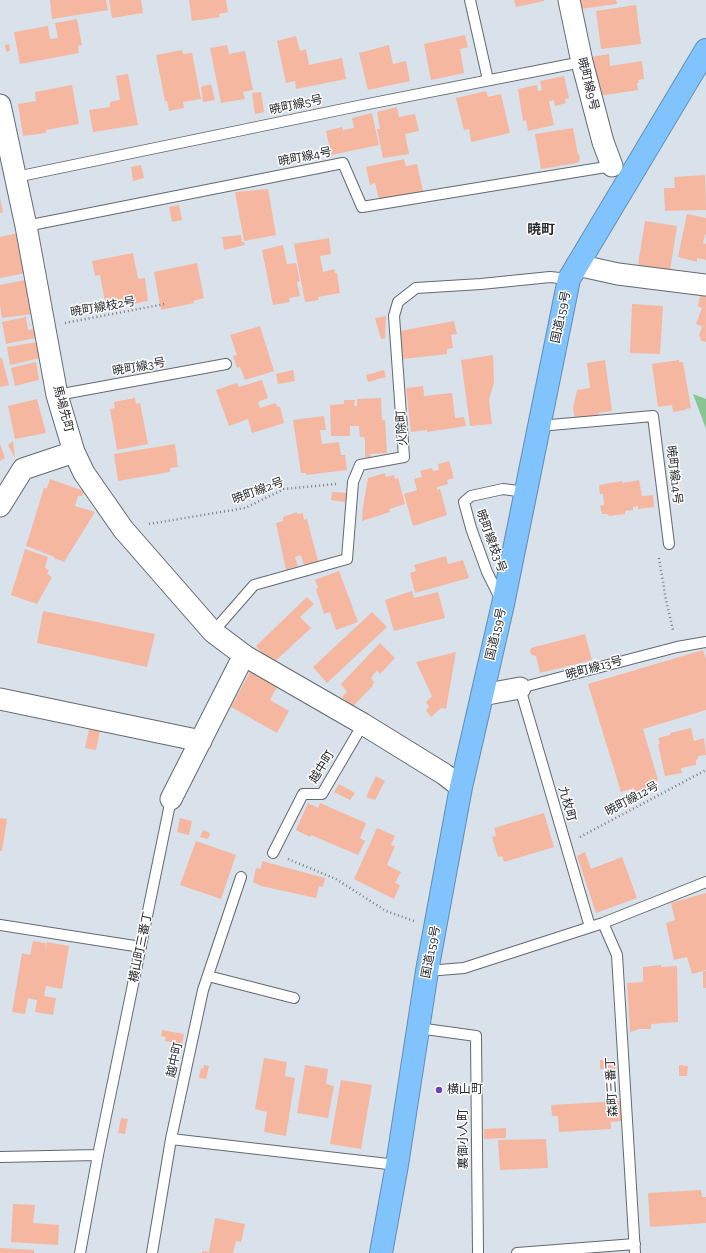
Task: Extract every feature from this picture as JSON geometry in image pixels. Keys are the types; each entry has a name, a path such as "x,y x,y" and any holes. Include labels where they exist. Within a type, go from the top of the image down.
{"highway":[{"name":"国道159号","path":"381,1253 397,1165 427,971 461,787 503,604 539,426 573,272 706,50"}],"street":[{"name":"暁町線9号","path":"569,0 582,62 603,142 612,166"},
{"name":"馬場先町","path":"0,105 26,226 57,394 74,452 84,473 123,529 213,632 244,655 363,724 444,774 461,787"},
{"name":"火除町","path":"573,272 618,274 706,285"},
{"path":"0,504 22,469 74,452"},
{"name":"横山町三番丁","path":"172,799 244,655"},
{"name":"暁町線13号","path":"482,695 520,688"},
{"path":"0,699 201,741"}],"lane":[{"path":"470,0 488,80"},
{"name":"暁町線5号","path":"16,177 582,62"},
{"name":"暁町線4号","path":"26,226 343,163 362,207 612,166"},
{"path":"612,166 632,174"},
{"name":"火除町","path":"213,632 254,585 347,559 353,482 360,465 404,457 394,316 398,302 416,288 481,284 550,277 573,272"},
{"name":"暁町線3号","path":"57,394 226,364"},
{"name":"暁町線14号","path":"539,426 653,416 669,544"},
{"name":"暁町線枝3号","path":"503,604 487,572 471,528 464,502 471,496 503,489 526,492"},
{"name":"暁町線13号","path":"520,688 677,646 706,642"},
{"name":"九枚町","path":"520,688 590,927"},
{"name":"越中町","path":"273,852 303,794 322,794 363,724"},
{"name":"横山町三番丁","path":"80,1253 98,1155 172,799"},
{"name":"越中町","path":"152,1253 171,1140 204,990 242,877"},
{"path":"427,971 464,968 603,923 706,882"},
{"name":"森町三番丁","path":"603,923 617,956 635,1248"},
{"path":"0,925 141,947"},
{"path":"208,976 294,998"},
{"name":"裏御小人町","path":"418,1028 476,1036 478,1253"},
{"path":"171,1140 397,1165"},
{"path":"0,1157 98,1155"},
{"path":"517,1253 635,1248"}],"path":[{"name":"暁町線枝2号","path":"45,326 165,304"},
{"name":"暁町線2号","path":"123,529 245,508 284,489 353,482"},
{"path":"669,544 659,555 666,600 677,646"},
{"name":"暁町線12号","path":"566,844 706,770"},
{"path":"273,852 336,879 386,911 436,928"}],"green space":[{"path":"693,394 706,399 706,429"}],"building":[{"path":"50,0 106,0 108,10 52,19"},
{"path":"109,0 141,0 143,13 112,18"},
{"path":"189,0 226,0 228,12 219,14 220,17 192,21"},
{"path":"514,0 544,0 544,1 516,7"},
{"path":"579,0 616,0 617,4 580,9"},
{"path":"636,5 641,44 601,49 596,11"},
{"path":"77,19 82,45 78,46 79,53 20,64 14,32 48,26 50,39 58,38 55,23"},
{"path":"465,35 468,47 460,49 464,73 431,80 424,44"},
{"path":"296,36 300,51 306,49 309,65 342,58 346,79 296,89 295,81 286,83 277,41"},
{"path":"9,44 10,51 6,52 5,45"},
{"path":"227,45 229,54 245,51 253,90 243,92 245,99 221,103 210,48"},
{"path":"389,45 393,64 406,61 410,81 368,90 359,53"},
{"path":"182,50 183,54 192,53 201,99 183,102 184,108 169,111 167,101 165,101 156,55"},
{"path":"609,54 610,66 642,61 644,79 638,80 638,90 592,97 595,83 592,57"},
{"path":"128,74 138,125 93,132 89,110 110,107 110,102 120,100 116,76"},
{"path":"564,76 569,98 565,99 566,103 555,106 554,100 549,101 554,125 528,131 526,120 523,121 518,89 537,85 538,91 542,90 540,81"},
{"path":"211,84 215,100 203,102 201,87"},
{"path":"72,85 79,124 46,130 46,133 23,136 18,104 36,101 35,92"},
{"path":"486,91 488,97 501,94 510,133 471,142 469,129 464,130 456,98"},
{"path":"261,92 264,112 255,114 252,93"},
{"path":"397,107 399,117 415,114 419,131 405,134 409,154 383,158 377,129 380,129 377,112"},
{"path":"372,113 379,145 331,155 326,131 342,127 343,130 354,128 352,118"},
{"path":"573,128 580,160 577,163 541,169 535,134"},
{"path":"404,159 406,166 417,164 423,191 379,199 375,183 370,185 366,167"},
{"path":"141,165 144,178 133,181 131,167"},
{"path":"705,175 706,210 665,211 664,188 675,188 674,177"},
{"path":"268,189 276,235 244,241 235,192"},
{"path":"0,198 3,212 0,213"},
{"path":"179,205 182,220 172,222 169,207"},
{"path":"687,214 706,218 706,235 705,234 703,243 706,244 706,260 697,258 697,262 678,257"},
{"path":"645,221 677,226 670,271 638,265"},
{"path":"18,233 26,273 0,278 0,237"},
{"path":"241,235 242,242 244,242 245,245 224,250 222,237"},
{"path":"329,238 331,254 320,256 323,272 334,269 335,273 337,273 340,293 318,297 319,300 305,302 294,244"},
{"path":"283,245 287,264 296,263 300,281 297,282 300,296 289,298 290,302 273,305 262,250"},
{"path":"133,253 138,279 145,278 148,301 123,306 122,299 105,302 100,275 95,276 92,261"},
{"path":"197,263 204,298 193,301 194,303 161,310 154,272"},
{"path":"25,280 32,314 2,318 0,305 0,285"},
{"path":"701,291 706,292 706,342 700,340 701,337 699,336 702,326 696,324 702,308 698,306"},
{"path":"632,304 663,306 660,354 630,353"},
{"path":"386,316 385,338 381,339 375,318"},
{"path":"26,317 28,330 35,329 35,338 6,344 2,322"},
{"path":"454,321 457,334 451,335 453,348 447,349 447,354 403,359 400,331"},
{"path":"260,326 274,371 245,380 240,367 237,368 233,356 237,355 230,335"},
{"path":"37,342 40,358 10,365 7,347"},
{"path":"493,355 494,382 489,400 492,424 470,426 461,360"},
{"path":"0,358 2,358 9,385 0,387"},
{"path":"605,360 612,411 598,413 599,416 575,419 573,408 577,390 590,388 587,363"},
{"path":"679,360 679,362 683,362 691,408 673,412 672,405 658,407 652,364"},
{"path":"36,362 39,380 15,386 11,368"},
{"path":"293,370 295,381 278,384 276,374"},
{"path":"384,370 386,377 368,382 366,375"},
{"path":"262,380 268,398 258,402 260,408 275,403 278,407 280,407 284,423 252,433 248,419 229,426 216,390 237,383 239,387"},
{"path":"423,386 424,396 452,393 455,418 464,417 466,426 427,432 427,430 411,432 406,388"},
{"path":"135,398 136,404 140,403 148,444 117,450 110,409 115,408 114,402"},
{"path":"381,398 382,420 385,420 387,453 370,454 371,457 365,457 365,440 364,437 360,437 359,426 350,426 350,436 331,436 330,405 344,404 344,400 355,400 354,406 357,406 357,399"},
{"path":"37,399 46,433 15,439 8,406"},
{"path":"324,416 326,430 320,430 322,444 339,442 341,455 345,455 347,470 306,475 306,473 301,473 293,420"},
{"path":"13,441 15,457 15,458 8,445"},
{"path":"0,444 5,458 0,461"},
{"path":"175,444 178,467 170,468 170,472 118,481 114,454"},
{"path":"449,461 454,478 447,480 448,484 437,487 437,490 440,489 447,515 413,526 404,494 417,490 414,479 422,477 420,471 432,468 433,471 439,470 438,464"},
{"path":"385,473 386,477 394,475 395,479 398,478 405,504 389,509 390,512 362,521 368,478"},
{"path":"50,479 84,491 82,496 78,496 75,506 95,512 64,562 26,546 44,488 47,488"},
{"path":"639,480 642,496 653,495 654,507 638,509 638,506 633,507 633,510 625,511 625,514 609,516 608,514 602,514 600,506 604,505 603,494 600,494 599,485"},
{"path":"332,492 347,493 346,502 331,500"},
{"path":"297,512 297,514 303,513 304,520 307,519 318,561 304,565 301,555 295,557 298,566 286,570 276,523 283,521 283,517"},
{"path":"25,549 48,557 45,568 49,570 47,574 52,577 37,604 11,595"},
{"path":"446,556 448,564 463,560 469,578 415,593 410,573 416,571 414,565"},
{"path":"339,571 358,622 336,630 330,612 324,614 316,589 318,588 315,580"},
{"path":"412,591 414,598 438,592 445,618 394,631 385,600"},
{"path":"307,597 314,604 300,617 311,628 272,664 256,646"},
{"path":"43,611 155,634 147,667 37,643"},
{"path":"372,612 387,627 327,683 313,667"},
{"path":"585,634 592,660 540,673 536,656 532,655 530,652 531,648"},
{"path":"380,643 395,658 380,674 377,670 371,678 374,682 372,685 373,686 352,707 342,697 347,692 341,684"},
{"path":"703,650 706,660 706,710 643,729 658,780 648,783 650,790 635,794 634,788 621,792 588,684"},
{"path":"456,652 446,709 441,708 431,717 426,710 429,707 426,702 432,696 416,662"},
{"path":"250,672 277,687 270,700 289,711 277,733 231,707"},
{"path":"691,728 694,741 704,738 706,755 698,756 696,765 681,768 682,773 665,776 658,738 670,735 670,733"},
{"path":"89,729 100,731 96,750 85,748"},
{"path":"376,776 385,781 375,800 366,797"},
{"path":"339,784 355,793 350,800 334,792"},
{"path":"308,803 318,808 320,803 366,823 360,838 365,841 358,855 311,835 310,837 296,830"},
{"path":"544,813 554,847 504,862 502,856 498,857 492,837 496,836 494,828"},
{"path":"0,818 7,819 2,851 0,851"},
{"path":"180,818 192,821 189,835 177,832"},
{"path":"377,828 395,836 391,845 395,846 387,865 401,872 395,883 400,885 394,899 354,879"},
{"path":"203,830 210,833 208,839 200,837"},
{"path":"196,841 236,855 221,899 180,885"},
{"path":"585,852 591,869 622,857 637,898 596,913 577,856"},
{"path":"262,861 325,878 323,887 319,886 316,898 261,886 253,882 256,868 261,869"},
{"path":"706,893 706,970 692,974 687,957 674,960 666,923 675,920 671,903"},
{"path":"33,941 46,943 45,952 47,942 69,946 62,989 46,986 44,996 56,998 53,1015 35,1012 37,1000 28,998 25,1014 12,1012 22,953 30,955"},
{"path":"661,965 661,967 677,966 678,1022 651,1024 651,1029 639,1029 630,1032 627,983 643,982 643,967"},
{"path":"703,971 706,971 706,988 703,988"},
{"path":"162,1030 184,1034 182,1044 165,1041 166,1037 161,1036"},
{"path":"264,1058 287,1062 285,1076 295,1078 286,1136 264,1132 267,1112 255,1109"},
{"path":"600,1060 615,1060 615,1069 600,1069"},
{"path":"204,1065 209,1066 206,1079 199,1078 201,1068 203,1069"},
{"path":"305,1065 328,1069 326,1084 334,1086 328,1118 297,1113"},
{"path":"679,1065 688,1066 687,1076 679,1076"},
{"path":"341,1080 372,1085 361,1149 330,1144"},
{"path":"620,1101 622,1121 611,1122 611,1129 559,1132 558,1116 552,1116 551,1105"},
{"path":"121,1118 128,1119 125,1134 118,1133"},
{"path":"506,1128 506,1138 484,1139 484,1129"},
{"path":"546,1139 548,1168 500,1170 498,1140"},
{"path":"701,1190 702,1197 706,1197 706,1223 650,1227 648,1193"},
{"path":"13,1204 35,1205 33,1223 59,1225 58,1245 11,1242"},
{"path":"215,1218 245,1224 241,1242 236,1241 233,1253 202,1253 202,1251 209,1252"},
{"path":"0,1248 34,1250 34,1253 0,1253"}],"place":[{"name":"横山町","path":"439,1090"}],"district":[{"name":"暁町","path":"541,230"}]}
